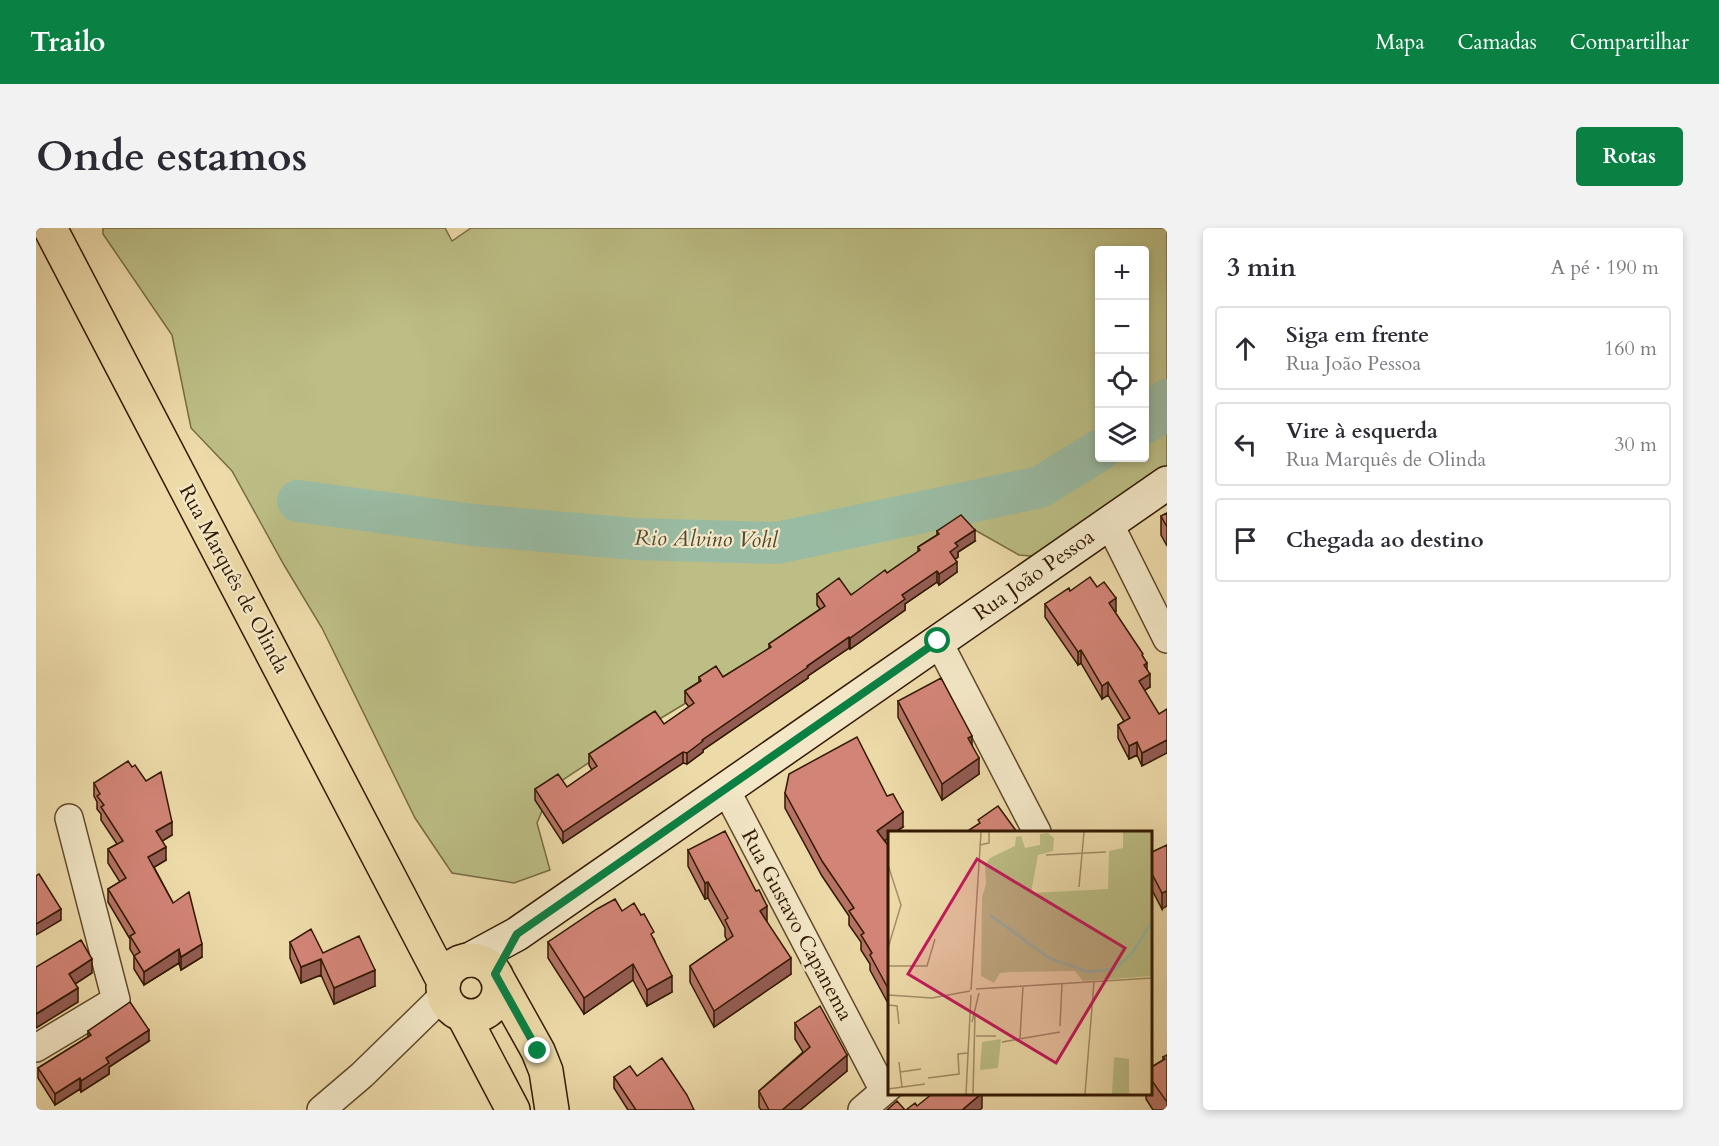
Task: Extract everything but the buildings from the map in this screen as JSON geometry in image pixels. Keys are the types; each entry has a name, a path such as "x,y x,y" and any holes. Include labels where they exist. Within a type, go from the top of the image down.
{"main road":[{"name":"Rua Marquês de Olinda","path":"50,228 450,997 509,1102"},
{"name":"Rua Marquês de Olinda","path":"417,930 435,946 482,967"},
{"path":"460,962 482,967 498,983 499,992 496,1001 482,1014 473,1016 450,997 447,974 460,962"},
{"path":"482,967 538,1051 546,1071 553,1109 509,1102"}],"street":[{"name":"Rua João Pessoa","path":"482,967 517,934 1167,483"},
{"path":"1109,523 1167,639"},
{"path":"938,641 1036,831"},
{"name":"Rua Gustavo Capanema","path":"725,788 868,1061 887,1089"},
{"path":"36,1048 116,1000 69,818"},
{"path":"321,1110 450,997"},
{"path":"862,1110 887,1089"}],"green space":[{"path":"103,228 445,228 452,241 471,228 1167,228 1167,468 1042,557 1019,555 966,525 754,662 608,750 552,787 537,823 550,870 514,883 452,873 415,818 322,628 232,471 191,428 172,335 103,234"}],"waterway":[{"name":"Rio Alvino Vohl","path":"1149,420 1156,416 1167,400"},
{"name":"Rio Alvino Vohl","path":"298,501 473,525 635,539 777,543 1040,487 1095,453"}],"route":[{"path":"538,1051 495,974 517,934 938,641"}]}
